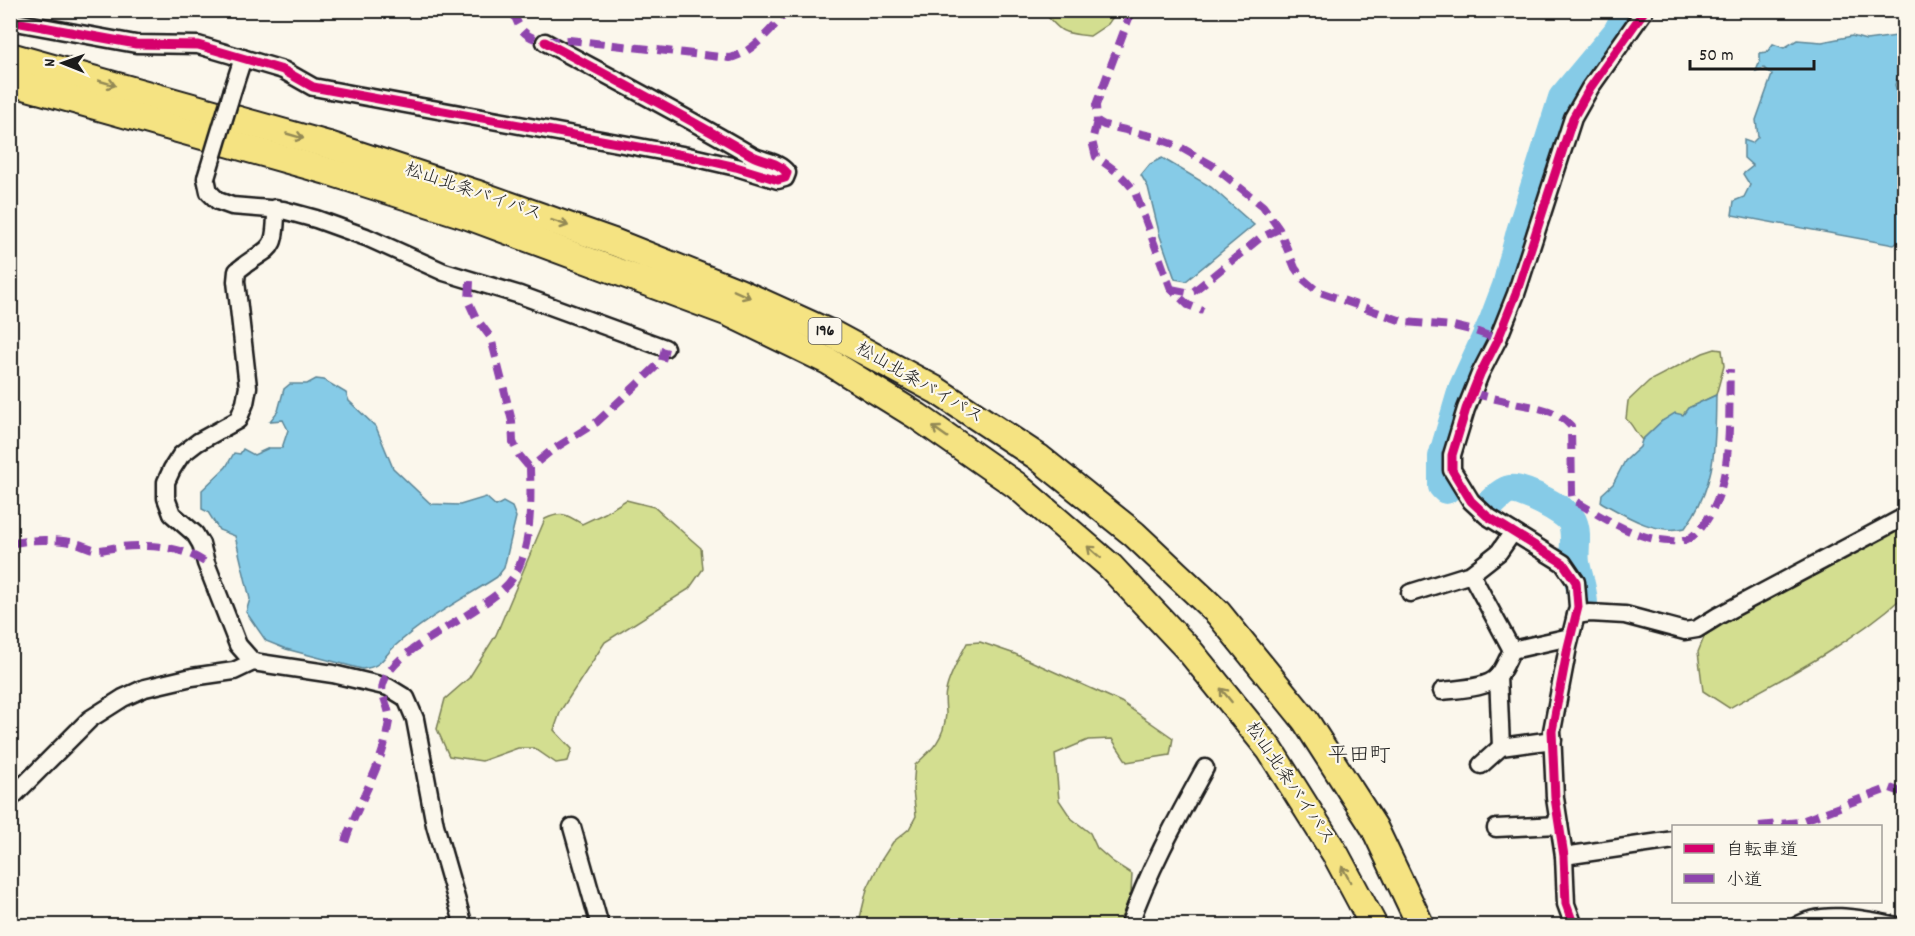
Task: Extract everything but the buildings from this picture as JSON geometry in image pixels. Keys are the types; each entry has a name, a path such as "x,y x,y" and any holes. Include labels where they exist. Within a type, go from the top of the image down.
{"highway":[{"name":"松山北条バイパス","path":"10,56 332,146 616,243 739,292 834,335 936,390 1038,458 1134,534 1218,613 1305,720 1368,817 1421,926"},
{"name":"松山北条バイパス","path":"10,82 327,171 468,216 729,313 828,361 858,379 917,416 1016,485 1110,566 1134,591 1189,650 1270,750 1336,855 1374,926"}],"street":[{"path":"1574,926 1566,904 1564,856 1555,798 1552,731 1578,607 1576,582 1563,563 1487,516 1471,501 1452,470 1452,455 1466,409 1516,294 1574,118 1590,88 1645,10"},
{"path":"10,21 136,44 198,45 284,70 313,87 694,157 778,180 784,178 787,173 783,167 754,157 702,125 545,42"},
{"path":"243,58 206,178 209,192 218,201 232,206 276,208 316,219 366,237 444,272 520,295 665,348"},
{"path":"253,662 238,645 198,539 172,514 166,498 166,482 182,455 198,442 238,420 245,403 248,387 236,281 237,271 268,250 275,239 276,208"},
{"path":"1576,615 1590,612 1625,615 1685,631 1697,629 1905,517"},
{"path":"1410,593 1471,574 1499,552 1514,532"},
{"path":"1471,574 1512,650"},
{"path":"1501,747 1498,676 1512,650 1570,637"},
{"path":"10,799 90,719 123,698 145,688 192,677 234,671 253,662 333,674 388,687 406,698 415,719 435,825 464,926"},
{"path":"1442,691 1480,686 1498,676"},
{"path":"1481,765 1501,747 1553,740"},
{"path":"1129,926 1156,861 1205,768"},
{"path":"1496,828 1559,825"},
{"path":"572,827 600,926"},
{"path":"1564,856 1672,840"},
{"path":"1797,926 1822,918 1847,918 1898,926"}],"green space":[{"path":"1043,11 1117,11 1108,24 1090,36 1063,31"},
{"path":"1715,349 1722,350 1724,366 1716,395 1688,408 1683,415 1662,421 1642,440 1626,419 1628,401 1649,381"},
{"path":"626,500 654,507 701,548 703,569 689,589 605,642 561,710 554,730 572,749 568,761 556,763 534,748 518,748 482,761 449,756 437,729 445,699 469,678 496,635 545,519 564,515 582,524"},
{"path":"1904,525 1904,596 1884,613 1820,657 1729,708 1703,691 1698,652 1709,625"},
{"path":"980,642 1015,654 1121,702 1173,738 1170,755 1127,762 1112,739 1088,740 1055,754 1059,800 1071,818 1090,833 1097,848 1132,874 1131,893 1119,925 1088,925 1076,922 1072,926 864,926 860,918 867,889 880,862 893,842 909,829 916,816 913,790 915,765 932,748 943,730 946,714 945,694 952,672 967,643"}],"water":[{"path":"1904,35 1904,56 1895,85 1904,111 1904,230 1901,240 1894,245 1732,215 1734,201 1744,197 1750,185 1743,174 1753,166 1744,158 1744,140 1752,143 1758,137 1756,120 1772,75 1764,68 1756,71 1760,53 1767,52 1773,44 1784,48 1797,40 1822,42 1852,36 1866,40"},
{"path":"1162,158 1211,187 1254,225 1186,281 1175,279 1160,236 1148,187 1141,175 1150,164"},
{"path":"316,379 324,380 346,393 349,401 376,427 393,468 431,504 460,505 486,497 496,506 503,502 512,507 516,517 504,568 497,577 418,627 395,646 381,662 369,668 362,669 286,649 266,641 246,612 250,599 235,536 219,530 208,512 202,509 202,490 226,467 234,453 240,454 243,449 254,455 269,448 282,448 288,430 283,420 270,421 278,411 284,389 290,384 307,384"},
{"path":"1716,395 1714,448 1709,480 1685,528 1652,527 1601,502 1602,494 1613,484 1625,461 1662,421 1675,413 1683,415 1688,408"}],"waterway":[{"path":"1446,489 1443,486 1443,457 1463,389 1507,286 1521,232 1563,98 1618,32 1629,10"},
{"path":"1488,506 1504,492 1516,490 1543,501 1572,521 1575,531 1575,563 1582,592 1583,609"}],"marked path":[{"path":"513,10 521,29 533,38 541,40 569,40 729,58 753,46 788,10"},
{"path":"1132,10 1096,105 1097,121 1178,146 1212,165 1263,206 1279,229 1295,268 1303,279 1317,291 1405,322 1454,326 1498,339"},
{"path":"1097,121 1092,141 1096,157 1112,168 1135,192 1171,289 1188,305 1203,311"},
{"path":"1171,289 1194,291 1260,238 1279,229"},
{"path":"470,281 469,303 476,318 491,338 512,421 513,442 519,455 530,468"},
{"path":"345,842 384,745 389,716 382,689 389,672 410,651 488,601 513,578 525,549 528,532 530,468 552,450 597,422 662,361 665,348"},
{"path":"1472,393 1541,408 1560,416 1571,426 1573,500 1631,532 1656,539 1681,541 1690,538 1701,528 1720,493 1728,452 1730,369"},
{"path":"10,544 33,540 56,540 98,550 154,546 187,553 206,563"},
{"path":"1769,825 1799,822 1890,788 1904,793"}],"cycle path":[{"path":"1574,926 1566,904 1564,856 1555,798 1552,731 1578,607 1576,582 1563,563 1487,516 1471,501 1452,470 1452,455 1466,409 1516,294 1573,118 1590,88 1645,10"},
{"path":"10,21 136,44 198,45 283,70 313,87 688,156 778,180 785,178 787,173 779,166 751,155 545,42"}],"district":[{"name":"平田町","path":"1359,757"}]}
